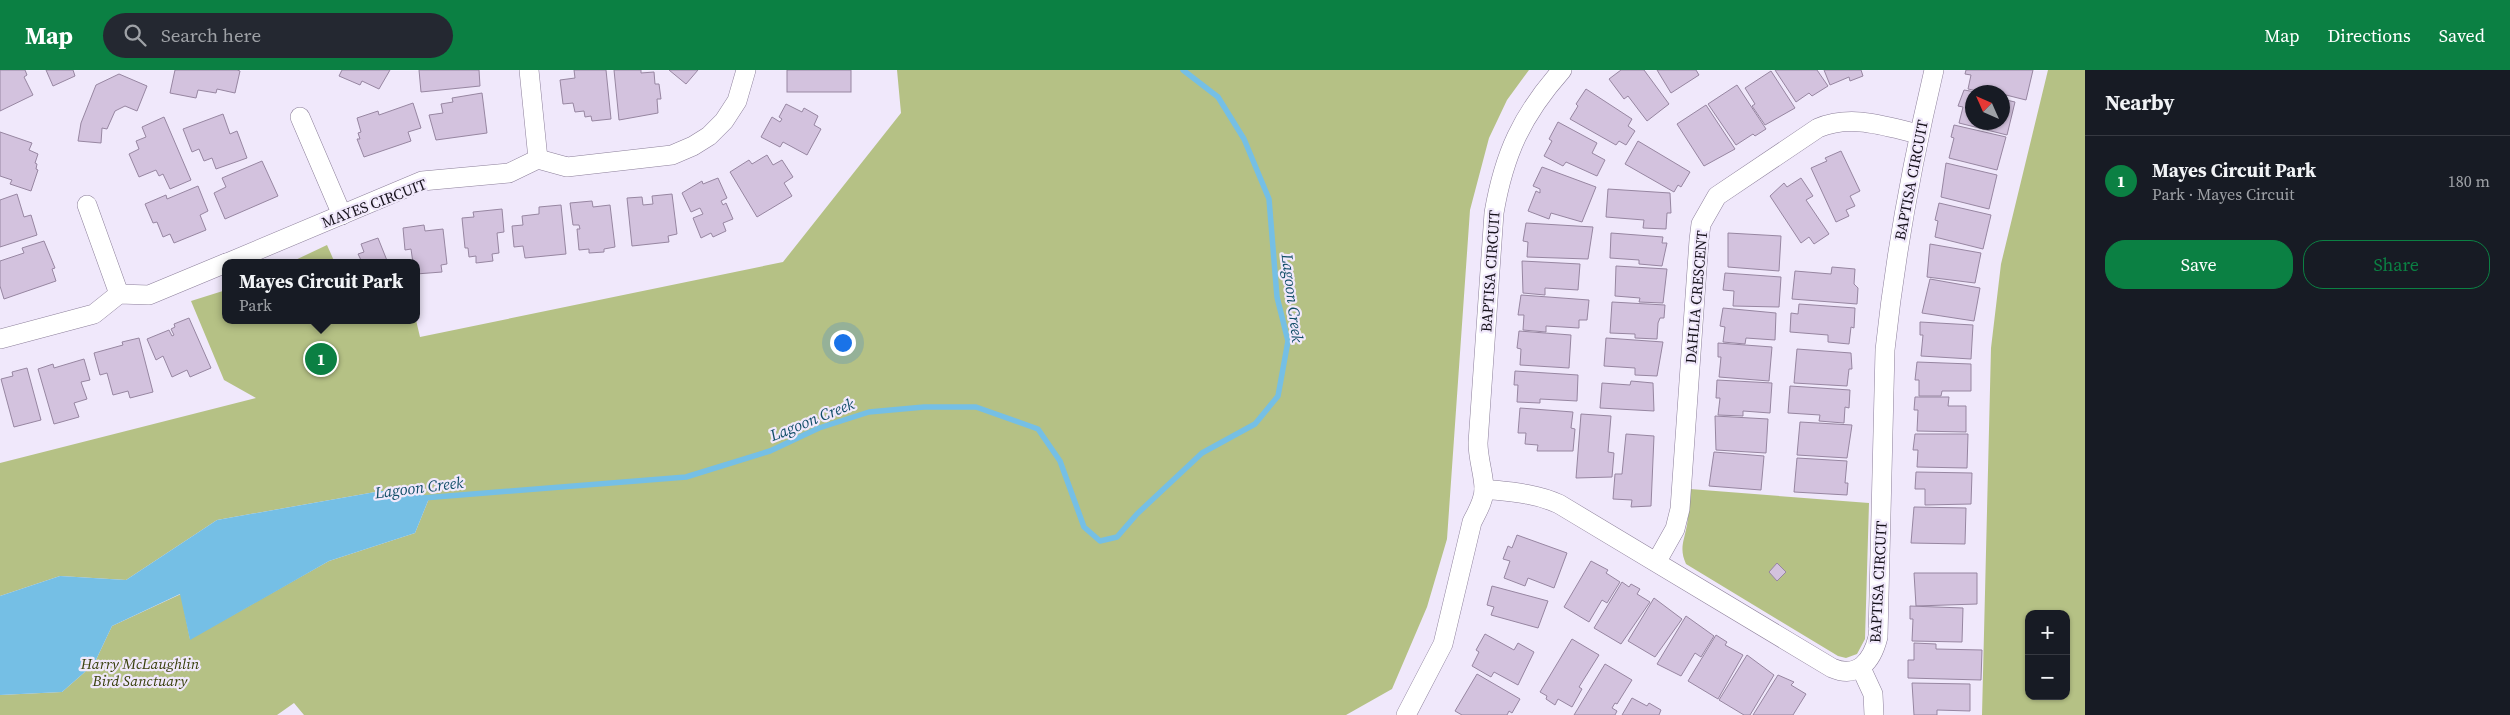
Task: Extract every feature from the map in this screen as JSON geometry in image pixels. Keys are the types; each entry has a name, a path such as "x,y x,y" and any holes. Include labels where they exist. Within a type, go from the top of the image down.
{"street":[{"path":"529,70 538,159 567,167 672,155 693,146 709,136 724,120 737,101 746,70"},
{"name":"BAPTISA CIRCUIT","path":"1484,489 1478,464 1478,442 1494,213 1500,178 1509,150 1522,122 1540,94 1562,70"},
{"name":"BAPTISA CIRCUIT","path":"1860,668 1870,660 1878,637 1885,350 1893,278 1919,134 1934,70"},
{"path":"300,117 342,215"},
{"name":"DAHLIA CRESCENT","path":"1657,561 1675,529 1680,509 1699,240 1701,224 1708,209 1717,196 1733,184 1818,128 1833,122 1851,120 1919,134"},
{"name":"MAYES CIRCUIT","path":"237,259 422,181 509,173 538,159"},
{"path":"0,339 94,314 119,294 88,205"},
{"name":"MAYES CIRCUIT","path":"119,294 149,295 222,265"},
{"path":"1406,715 1444,644 1472,522 1480,505 1484,489 1544,497 1559,504 1657,561 1832,668 1841,672 1860,668 1873,694 1874,715"}],"green space":[{"name":"Harry McLaughlin Bird Sanctuary","path":"897,70 1529,70 1507,100 1489,138 1470,210 1447,539 1427,607 1392,689 1346,715 304,715 294,703 277,715 0,715 0,695 62,692 94,664 112,626 181,594 190,639 329,561 415,533 430,496 381,491 217,520 126,580 60,576 0,596 0,463 256,398 224,380 191,301 222,291 222,324 417,324 420,337 783,262 901,113"},
{"path":"2048,70 2085,70 2085,715 1982,715 1991,348 2001,264"},
{"path":"327,245 333,259 297,259"},
{"path":"1690,489 1869,503 1865,639 1857,654 1846,658 1838,656 1686,564 1682,549 1688,520"}],"water":[{"path":"381,491 430,496 415,533 329,561 190,640 180,594 112,626 94,664 62,692 0,695 0,596 60,576 126,580 217,520"}],"building":[{"path":"0,70 25,70 27,75 24,77 33,95 0,111"},
{"path":"46,70 73,70 75,76 53,86"},
{"path":"175,70 240,71 235,93 217,89 216,93 198,90 196,98 170,93"},
{"path":"342,70 390,70 379,89 362,81 360,85 339,76"},
{"path":"419,70 479,70 480,86 421,92"},
{"path":"574,70 606,70 611,119 592,121 591,116 585,117 584,111 575,112 573,103 563,104 560,80 575,78"},
{"path":"614,70 641,70 641,73 654,72 655,84 659,84 661,99 657,99 658,113 619,120"},
{"path":"669,70 698,70 686,84"},
{"path":"787,70 851,70 851,92 787,92"},
{"path":"1621,70 1644,70 1669,104 1647,121 1628,96 1624,99 1609,79"},
{"path":"1657,70 1696,70 1699,75 1671,93"},
{"path":"1775,70 1817,70 1828,86 1812,96 1809,93 1796,102"},
{"path":"1824,70 1861,70 1863,76 1850,81 1849,77 1830,85"},
{"path":"1966,70 2033,70 2026,100 2010,96 2010,85 1969,85 1971,75 1965,74"},
{"path":"1771,71 1795,108 1765,125 1752,106 1755,104 1745,88"},
{"path":"119,74 147,86 137,111 125,106 115,111 107,129 102,128 101,143 78,141 81,123 96,85"},
{"path":"1737,85 1766,129 1755,136 1753,134 1736,145 1708,104"},
{"path":"1586,89 1632,119 1628,126 1635,131 1626,145 1619,141 1616,145 1570,119 1578,106 1576,104"},
{"path":"1965,90 1965,124 1959,123 1963,107 1958,106"},
{"path":"482,93 487,133 436,140 429,115 443,113 441,104 453,102 452,98"},
{"path":"2010,101 2015,102 2010,123"},
{"path":"413,103 421,128 408,132 411,141 364,157 357,139 360,139 358,133 361,132 357,118 378,111 379,115"},
{"path":"786,104 802,112 804,108 818,116 814,125 821,129 807,155 783,142 780,147 761,137 772,117 780,122 782,119 779,117"},
{"path":"1706,105 1735,149 1704,166 1677,124"},
{"path":"223,114 230,134 237,131 247,158 216,169 212,158 204,161 199,149 192,152 183,129"},
{"path":"164,117 191,180 170,189 163,174 159,176 156,170 139,177 129,154 139,149 136,141 146,137 142,127"},
{"path":"1558,122 1597,143 1592,153 1605,160 1597,176 1566,162 1563,166 1544,156 1552,141 1549,139"},
{"path":"1954,125 1965,128 1965,130 1976,130 2006,137 1997,170 1949,158 1954,138 1951,137"},
{"path":"1987,130 2008,130 2007,135"},
{"path":"0,132 32,143 29,150 38,154 35,163 38,170 31,191 10,184 12,180 0,176"},
{"path":"1638,141 1690,172 1681,187 1678,185 1674,192 1625,164"},
{"path":"1841,151 1860,191 1850,196 1855,206 1846,210 1849,216 1836,222 1811,168 1827,161 1825,158"},
{"path":"767,155 773,165 782,160 793,177 784,183 792,196 757,217 730,172 749,160 752,164"},
{"path":"262,161 278,196 225,219 214,193 226,187 222,178"},
{"path":"1946,163 1997,175 1989,209 1941,197"},
{"path":"1542,167 1596,187 1582,222 1551,213 1549,219 1528,211 1536,191 1540,193 1540,189 1533,186"},
{"path":"718,178 727,198 721,201 723,205 726,203 733,219 723,223 726,231 713,237 711,233 701,238 693,218 703,214 700,208 691,212 682,193 702,181 703,184"},
{"path":"1801,178 1813,196 1806,200 1829,234 1814,244 1809,237 1801,243 1770,196 1784,183 1787,187"},
{"path":"198,186 208,211 200,215 206,230 174,243 170,234 163,237 157,222 153,223 145,204 166,195 167,199"},
{"path":"1608,189 1670,193 1671,213 1667,213 1666,229 1643,228 1644,220 1606,217"},
{"path":"17,194 24,217 31,215 37,235 0,247 0,200"},
{"path":"672,194 677,234 668,236 669,242 632,246 627,198 642,197 643,205 653,204 652,196"},
{"path":"592,201 593,207 610,205 615,247 604,249 604,252 589,253 589,249 579,250 577,229 580,229 579,225 573,225 570,203"},
{"path":"1939,203 1991,215 1983,249 1935,237 1938,221 1935,220"},
{"path":"561,205 566,254 525,258 523,246 514,247 512,226 523,225 522,216 539,214 539,207"},
{"path":"502,209 504,232 497,233 499,253 492,254 493,261 476,263 476,256 469,257 468,248 465,248 462,218 474,217 473,212"},
{"path":"1526,223 1593,227 1588,259 1527,257 1528,242 1523,241"},
{"path":"424,225 425,231 443,229 447,264 441,265 442,272 420,274 420,259 412,259 411,249 405,250 403,228"},
{"path":"1611,233 1663,237 1662,243 1667,243 1662,266 1639,264 1639,260 1610,258"},
{"path":"1728,233 1781,236 1779,271 1728,267"},
{"path":"378,238 386,259 360,259 358,254 364,252 361,244"},
{"path":"44,241 55,268 52,269 56,281 4,299 0,286 0,261 24,253 22,248"},
{"path":"1930,244 1981,253 1975,283 1927,277"},
{"path":"1522,261 1580,264 1578,290 1545,288 1545,295 1523,293"},
{"path":"1616,266 1667,269 1663,303 1639,302 1640,298 1615,296"},
{"path":"1832,267 1855,269 1854,284 1858,288 1857,304 1792,299 1795,271 1831,274"},
{"path":"1725,273 1781,277 1779,307 1733,306 1734,291 1723,290"},
{"path":"1930,279 1980,288 1974,321 1922,313"},
{"path":"1521,295 1589,300 1587,320 1579,320 1579,328 1546,326 1546,332 1523,330 1524,315 1518,315"},
{"path":"1612,302 1665,305 1664,318 1660,318 1658,323 1657,339 1635,338 1635,334 1610,333"},
{"path":"1799,304 1855,308 1854,328 1851,327 1849,344 1828,342 1828,335 1790,332 1791,313 1798,314"},
{"path":"1723,308 1776,313 1775,340 1746,338 1745,344 1723,342 1725,327 1720,326"},
{"path":"189,318 211,368 190,377 187,370 172,377 163,356 156,360 147,339 169,330 172,336 174,335 171,329 175,327 174,324"},
{"path":"1920,322 1973,325 1971,359 1921,356 1923,335 1920,335"},
{"path":"1519,331 1571,335 1569,368 1520,365 1521,349 1517,348"},
{"path":"139,338 153,392 130,398 128,391 113,395 107,373 100,375 94,353 123,345 122,342"},
{"path":"1606,338 1663,342 1657,376 1635,375 1635,368 1604,366"},
{"path":"1718,343 1772,347 1769,381 1719,377 1721,357 1718,357"},
{"path":"1797,349 1851,353 1852,369 1849,369 1847,386 1794,383"},
{"path":"84,359 90,380 81,382 87,399 74,403 79,417 54,424 38,369 53,364 54,368"},
{"path":"1917,362 1971,364 1971,391 1942,391 1941,396 1919,396 1919,380 1915,380"},
{"path":"27,368 41,420 14,427 1,379 13,376 12,372"},
{"path":"1515,371 1578,375 1577,401 1540,399 1540,403 1517,402 1518,385 1514,385"},
{"path":"1717,380 1772,383 1770,413 1743,411 1743,416 1718,415 1720,398 1716,398"},
{"path":"1631,381 1653,383 1654,411 1600,408 1602,383 1630,385"},
{"path":"1790,386 1850,390 1849,408 1845,407 1844,423 1819,421 1820,415 1788,413"},
{"path":"1915,397 1949,397 1948,406 1966,406 1966,432 1917,431 1918,410 1914,410"},
{"path":"1520,408 1573,412 1571,428 1575,429 1573,451 1537,451 1538,445 1525,444 1526,433 1518,433"},
{"path":"1581,414 1611,416 1608,452 1614,453 1612,477 1576,478"},
{"path":"1715,416 1768,419 1766,453 1716,450"},
{"path":"1800,422 1852,425 1847,458 1797,455"},
{"path":"1626,434 1654,436 1651,506 1631,507 1632,500 1613,499 1615,474 1622,474"},
{"path":"1915,434 1968,434 1967,468 1917,467 1918,450 1913,450"},
{"path":"1714,452 1764,456 1761,490 1709,486"},
{"path":"1797,458 1847,461 1845,483 1848,483 1847,495 1794,492"},
{"path":"1916,472 1972,473 1971,504 1925,505 1925,489 1915,489"},
{"path":"1914,507 1966,508 1965,544 1911,543"},
{"path":"1517,535 1567,553 1554,588 1528,578 1525,586 1504,578 1510,561 1503,559 1508,546 1512,548"},
{"path":"1591,561 1608,570 1606,573 1620,582 1607,603 1602,600 1589,622 1564,607"},
{"path":"1777,563 1786,572 1777,581 1769,572"},
{"path":"1914,573 1977,573 1977,604 1916,606"},
{"path":"1622,582 1629,587 1631,584 1640,589 1637,594 1650,602 1621,644 1594,628"},
{"path":"1492,586 1548,601 1538,628 1491,615 1494,607 1487,605"},
{"path":"1654,598 1682,619 1655,657 1628,641"},
{"path":"1910,606 1963,608 1962,642 1912,641 1913,619 1910,619"},
{"path":"1686,616 1714,636 1701,657 1695,653 1681,676 1657,664"},
{"path":"1485,634 1514,650 1518,643 1534,652 1518,685 1494,672 1491,677 1472,666 1479,652 1476,650"},
{"path":"1716,635 1727,642 1725,645 1743,655 1718,699 1688,681"},
{"path":"1572,639 1599,655 1579,687 1582,689 1572,707 1558,699 1555,705 1546,699 1547,696 1540,692"},
{"path":"1914,643 1936,644 1936,649 1982,650 1981,680 1908,678 1908,660 1914,660"},
{"path":"1747,655 1774,675 1750,715 1744,715 1719,700"},
{"path":"1605,664 1632,680 1617,704 1615,703 1612,708 1617,711 1615,715 1574,715"},
{"path":"1477,674 1520,699 1512,713 1509,711 1507,715 1462,715 1455,711"},
{"path":"1778,675 1794,682 1791,685 1806,694 1793,715 1753,715"},
{"path":"1912,683 1970,684 1970,711 1937,710 1937,715 1914,715"},
{"path":"1632,698 1647,706 1649,703 1661,710 1659,715 1622,715"}],"waterway":[{"name":"Lagoon Creek","path":"423,498 686,477 770,451 819,428 869,412 924,407 976,407 1038,429 1060,461 1084,527 1100,541 1117,537 1137,514 1202,453 1255,424 1278,396 1288,341 1277,297 1269,199 1244,139 1218,97 1183,70"}],"place":[{"name":"Mayes Circuit Park","path":"321,359"}]}
